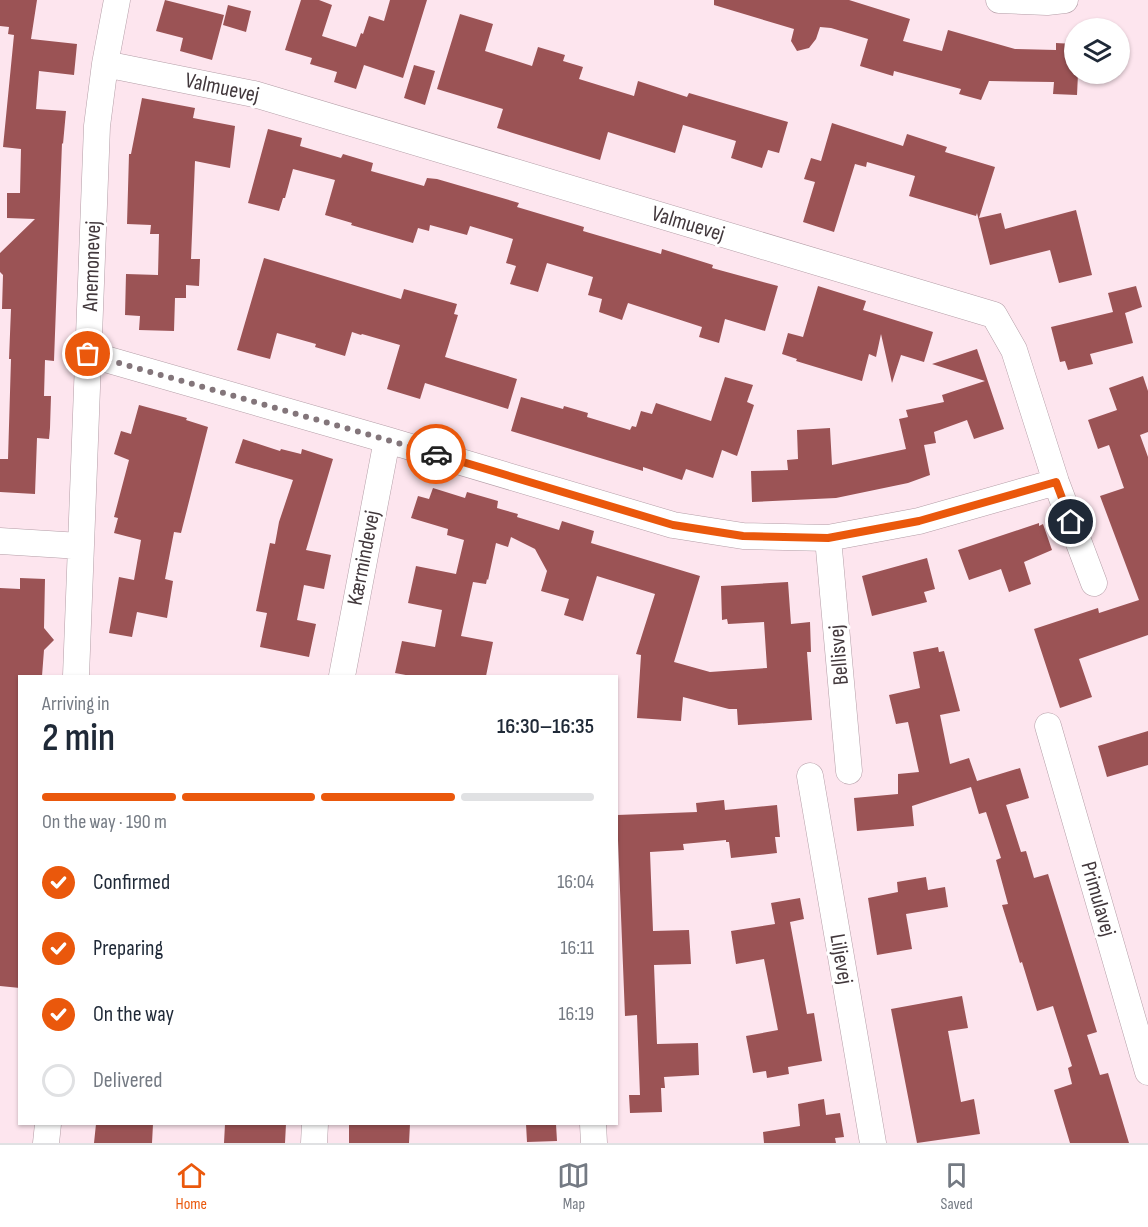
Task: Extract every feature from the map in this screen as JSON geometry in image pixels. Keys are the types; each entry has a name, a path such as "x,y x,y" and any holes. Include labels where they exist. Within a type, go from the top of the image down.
{"street":[{"name":"Anemonevej","path":"76,675 97,126 105,64 117,0"},
{"path":"999,0 1047,2 1065,0"},
{"name":"Valmuevej","path":"105,64 254,94 994,315 1014,350 1056,482 1094,583"},
{"path":"88,354 673,525 743,536 828,538 919,521 1056,482"},
{"name":"Kærmindevej","path":"342,675 387,440"},
{"name":"Bellisvej","path":"828,538 849,771"},
{"path":"0,541 80,546"},
{"name":"Primulavej","path":"1048,726 1148,1072"},
{"name":"Liljevej","path":"810,776 873,1143"},
{"path":"46,1143 48,1125"},
{"path":"314,1143 315,1125"},
{"path":"593,1125 594,1143"}],"building":[{"path":"0,0 37,0 31,39 77,44 74,75 39,71 36,109 66,111 62,143 54,361 45,360 44,396 51,396 50,428 49,439 37,438 35,494 0,492 0,459 8,459 11,309 2,309 3,275 0,272 0,253 35,219 7,218 7,193 20,193 21,149 3,147 14,35 8,34 9,27 0,26"},
{"path":"165,0 224,15 212,60 180,51 183,38 156,31"},
{"path":"301,0 319,0 332,5 322,36 356,47 369,16 384,21 390,0 427,0 403,78 364,65 356,89 334,82 337,72 310,64 312,58 285,50"},
{"path":"714,0 849,0 910,19 903,41 942,51 948,30 1015,49 1056,50 1056,43 1064,43 1064,84 1078,84 1077,95 1053,94 1054,82 989,81 981,100 959,94 961,89 894,71 893,76 860,66 868,39 820,27 816,39 809,48 797,51 791,41 794,29 714,5"},
{"path":"228,5 251,11 246,32 223,25"},
{"path":"460,14 493,24 485,51 532,66 538,47 565,55 563,61 583,67 579,79 634,96 638,81 687,97 689,93 788,122 779,153 768,150 762,168 731,158 736,141 683,125 675,153 608,132 600,160 497,128 503,109 437,89"},
{"path":"414,65 435,71 425,105 404,98"},
{"path":"142,98 195,108 193,118 235,126 230,168 195,161 191,259 200,259 199,286 186,285 186,298 175,298 174,331 139,330 140,316 125,315 126,274 158,275 159,234 150,234 151,225 127,224 129,154 131,154"},
{"path":"832,123 903,146 907,134 947,147 945,152 995,167 979,218 1001,213 1005,229 1076,210 1092,275 1059,283 1050,250 990,265 977,213 976,216 909,196 915,176 867,162 866,167 855,164 834,232 803,222 815,182 804,179 811,158 821,161"},
{"path":"268,129 302,138 300,146 341,158 343,154 373,163 371,171 424,186 427,178 437,179 519,203 517,207 584,227 583,231 661,254 662,249 713,265 712,268 778,286 765,331 725,319 719,343 699,337 702,327 628,303 622,320 599,312 602,299 588,295 593,277 547,263 538,292 510,284 516,266 506,263 513,239 470,226 467,235 430,225 429,231 418,228 413,243 351,225 352,223 325,215 335,180 293,169 279,211 248,203"},
{"path":"264,258 401,299 404,289 457,304 454,314 458,315 445,357 517,379 508,409 425,383 420,399 387,389 400,345 362,334 352,332 345,356 315,347 316,344 277,333 270,359 237,350"},
{"path":"818,286 866,301 863,310 933,332 924,362 901,355 892,383 881,334 876,357 869,354 862,381 796,361 797,359 782,354 788,333 803,337"},
{"path":"1136,286 1142,307 1125,313 1133,343 1090,354 1093,364 1068,370 1065,361 1060,362 1051,327 1113,312 1108,293"},
{"path":"977,349 1004,429 974,439 967,420 934,432 936,443 924,445 930,475 908,483 836,498 752,502 751,471 788,470 787,460 798,459 797,430 830,428 832,465 906,449 899,419 908,417 906,410 944,402 942,395 985,381 932,364"},
{"path":"1143,376 1148,391 1148,432 1140,435 1148,457 1148,635 1079,659 1092,697 1060,708 1034,629 1098,608 1099,613 1139,600 1100,496 1124,488 1109,445 1098,449 1088,420 1117,410 1109,388"},
{"path":"725,377 753,385 747,402 754,405 737,456 722,450 713,478 686,469 682,480 643,467 643,471 511,431 521,397 563,409 564,406 588,413 587,417 630,430 632,426 636,427 641,411 652,414 656,403 711,421"},
{"path":"139,405 187,418 186,420 208,427 181,533 174,532 165,579 173,581 167,618 137,612 132,637 109,633 119,577 134,580 141,540 114,533 118,518 114,517 129,460 114,454 121,431 131,434"},
{"path":"243,439 280,451 281,449 301,454 302,449 333,459 306,550 331,555 324,589 304,585 297,620 316,624 309,657 260,647 267,613 256,611 270,543 275,544 279,522 293,480 235,463"},
{"path":"433,488 465,498 467,492 498,501 497,508 518,514 517,517 559,530 562,521 594,531 591,543 700,576 674,662 710,672 767,668 764,622 728,624 727,619 722,620 721,586 788,582 791,624 810,622 811,652 807,652 812,720 738,725 737,709 683,697 681,721 637,718 641,655 636,654 655,594 597,576 583,621 564,615 569,599 541,591 547,571 535,549 511,537 508,547 496,543 486,584 473,582 461,636 493,642 486,675 395,673 402,641 435,647 442,610 408,603 416,566 456,574 464,540 447,535 448,529 411,518 418,496 429,499"},
{"path":"1039,523 1039,526 1043,524 1052,550 1024,562 1031,584 1009,592 1001,569 969,580 958,550"},
{"path":"927,558 935,589 924,592 927,602 872,616 862,576"},
{"path":"20,578 45,579 44,628 54,640 44,650 42,675 18,675 18,988 0,986 0,588 20,589"},
{"path":"938,647 939,652 944,651 960,711 940,715 950,764 969,758 977,781 1020,768 1029,798 1006,805 1021,852 1026,851 1034,878 1048,874 1097,1032 1087,1035 1100,1075 1108,1073 1129,1143 1070,1143 1054,1090 1072,1084 1068,1068 1072,1066 1053,1006 1037,1011 1002,905 1008,904 996,860 1001,858 986,812 979,814 971,787 912,806 914,826 857,831 854,798 898,794 898,774 919,772 908,722 896,724 889,695 920,688 913,652"},
{"path":"1148,731 1148,765 1107,777 1098,746"},
{"path":"724,800 725,810 777,805 780,837 775,837 777,853 731,858 729,842 726,840 683,844 684,850 650,852 653,931 689,930 691,964 654,965 657,1044 698,1043 699,1075 664,1077 665,1088 661,1088 662,1112 630,1113 629,1095 640,1095 637,1015 625,1016 618,815 697,812 696,803"},
{"path":"926,877 928,890 945,887 948,907 906,914 912,949 877,955 868,898 898,892 897,882"},
{"path":"800,898 804,919 790,922 807,1014 814,1013 822,1061 788,1067 789,1074 767,1078 766,1071 753,1073 746,1036 778,1030 764,959 736,964 731,931 775,924 771,903"},
{"path":"962,996 968,1028 948,1031 961,1102 974,1099 980,1134 917,1143 891,1009"},
{"path":"824,1099 826,1115 840,1113 844,1137 835,1138 836,1143 764,1143 763,1132 800,1126 798,1104"},
{"path":"96,1125 153,1125 152,1143 94,1143"},
{"path":"225,1125 286,1125 285,1143 224,1143"},
{"path":"349,1125 410,1125 409,1143 349,1143"},
{"path":"526,1125 556,1125 557,1141 527,1142"}],"way so far":[{"path":"88,354 436,454"}],"route":[{"path":"436,454 673,525 743,536 828,538 919,521 1056,482 1071,522"}]}
